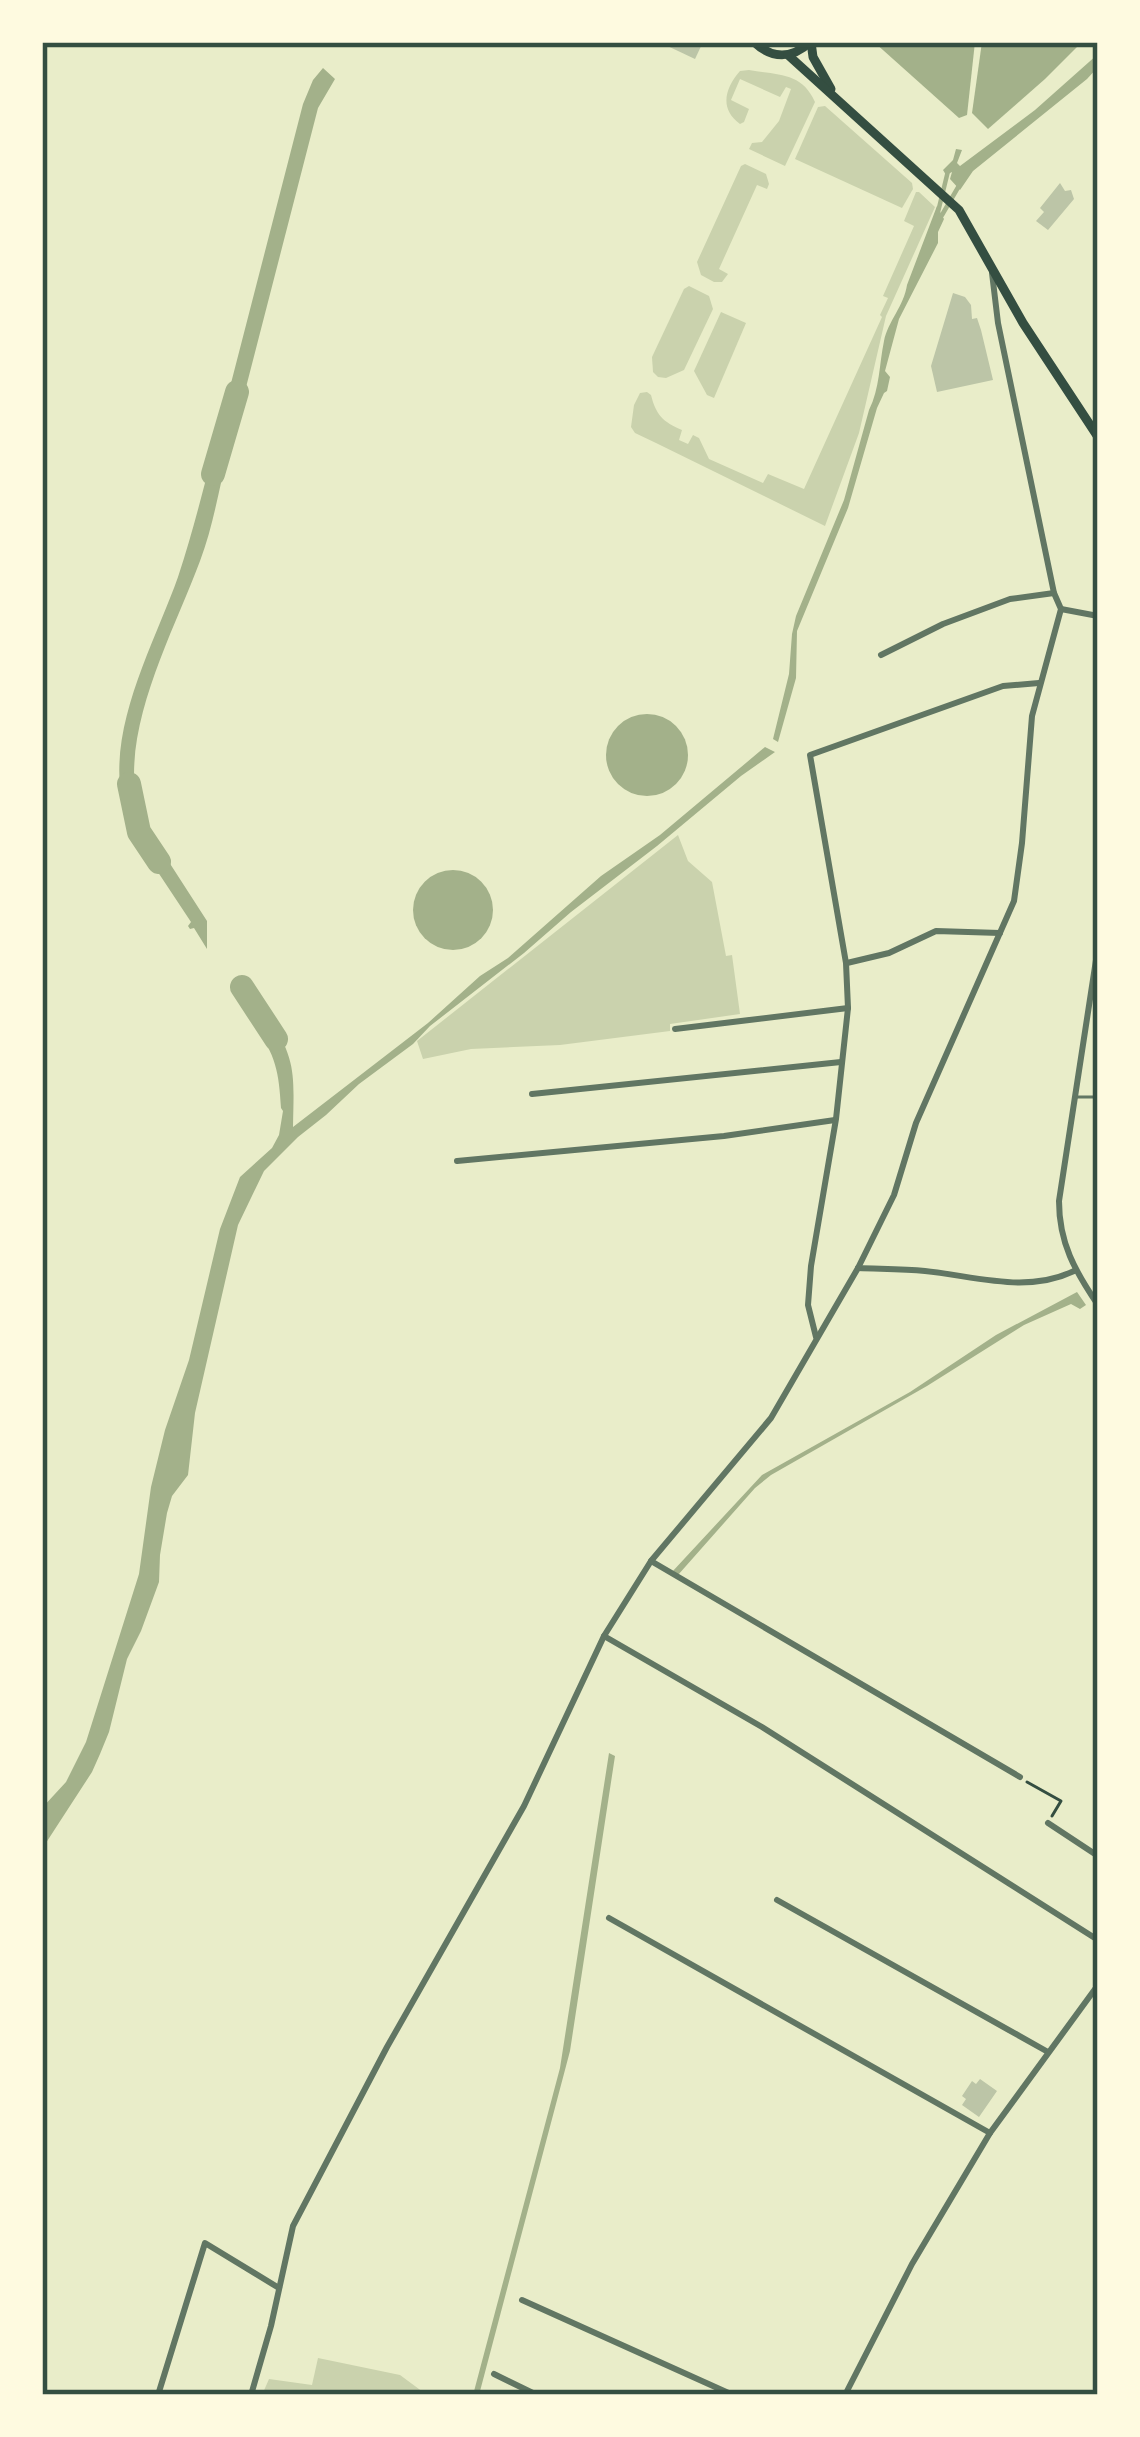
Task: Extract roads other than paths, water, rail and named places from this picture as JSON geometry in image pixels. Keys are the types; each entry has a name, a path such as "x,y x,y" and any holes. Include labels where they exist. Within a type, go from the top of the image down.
{"main road":[{"path":"754,42 771,54 788,55 811,42 813,57 841,104"},
{"path":"788,55 959,210 1041,351 1098,437"}],"street":[{"path":"250,2395 293,2226 387,2047 524,1806 604,1636 651,1561 771,1418 858,1268 894,1195 916,1123 1014,901 1032,716 1061,609 998,323 992,266"},
{"path":"880,655 1010,599 1054,593"},
{"path":"1061,609 1098,616"},
{"path":"817,1339 808,1305 811,1266 836,1120 848,1008 847,963 810,755 1003,686 1039,682"},
{"path":"847,963 889,953 936,931 1000,933"},
{"path":"1097,1303 1062,1240 1059,1215 1098,947"},
{"path":"674,1029 848,1008"},
{"path":"532,1094 841,1062"},
{"path":"457,1161 724,1136 836,1120"},
{"path":"858,1268 1036,1283 1075,1270"},
{"path":"651,1561 1020,1778"},
{"path":"604,1636 762,1727 1098,1940"},
{"path":"1048,1823 1098,1856"},
{"path":"777,1900 1048,2052"},
{"path":"609,1918 990,2133"},
{"path":"845,2395 912,2264 990,2133 1098,1985"},
{"path":"158,2395 205,2243 279,2288"},
{"path":"522,2300 733,2395"},
{"path":"494,2374 537,2395"}],"lane":[{"path":"1075,1097 1098,1097"}],"waterway":[{"path":"938,212 948,171"},
{"path":"942,215 960,184"},
{"path":"213,474 237,392"},
{"path":"129,784 139,832 159,862"},
{"path":"242,987 276,1039"}]}
